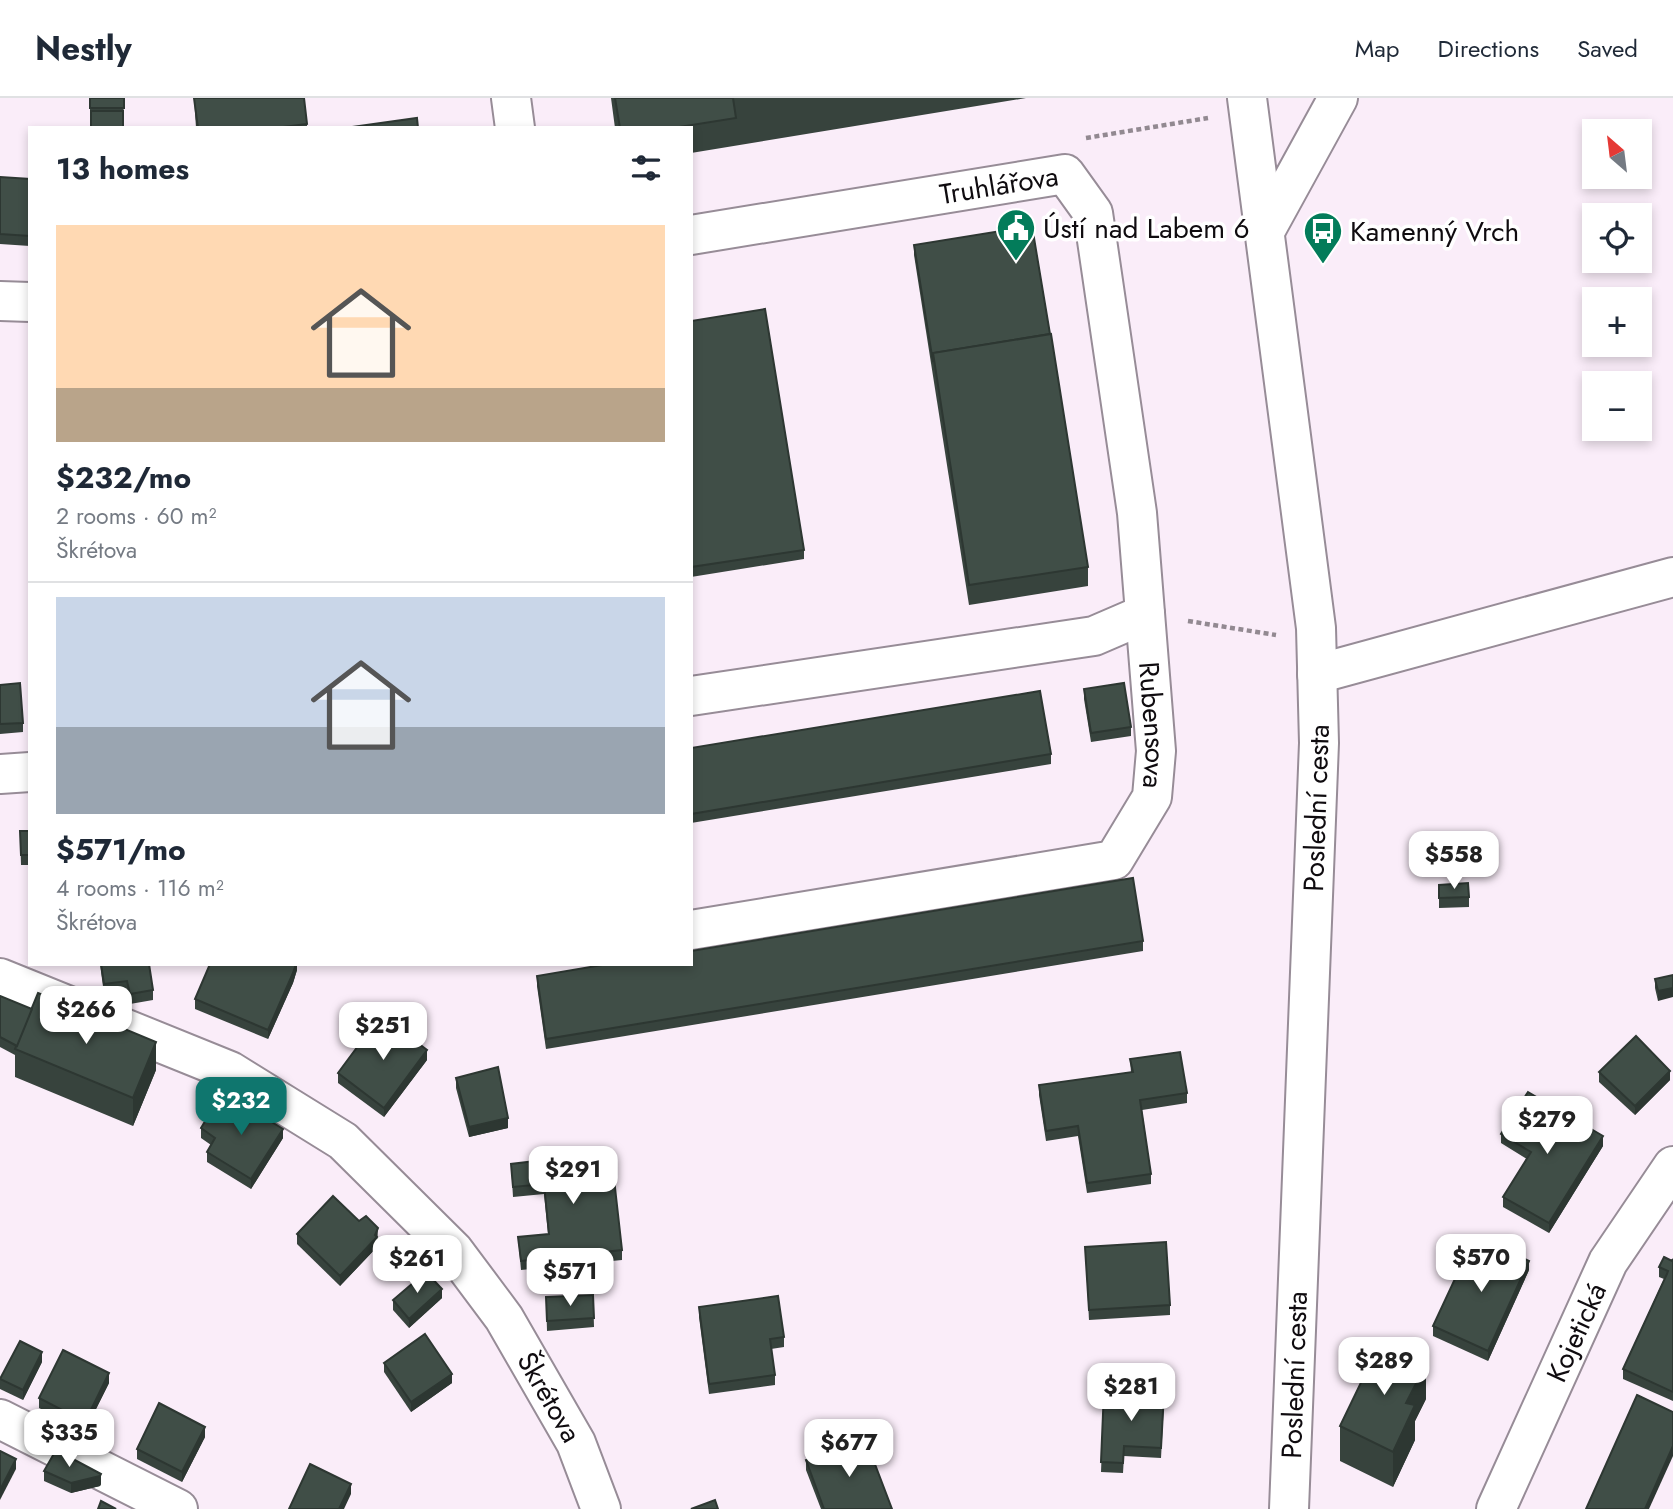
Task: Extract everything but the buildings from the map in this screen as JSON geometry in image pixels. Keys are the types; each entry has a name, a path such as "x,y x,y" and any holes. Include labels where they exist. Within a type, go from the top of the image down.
{"street":[{"path":"511,98 515,126"},
{"path":"1265,231 1338,98"},
{"name":"Poslední cesta","path":"1248,105 1316,628 1320,743 1289,1509"},
{"name":"Truhlářova","path":"693,235 1065,174 1093,213 1138,513 1145,614"},
{"path":"0,300 28,302"},
{"path":"1317,657 1673,577"},
{"name":"Rubensova","path":"693,696 1094,636 1145,614 1156,751 1152,797 1114,860 693,930"},
{"path":"0,774 28,772"},
{"name":"Škrétova","path":"0,978 230,1071 343,1141 454,1251 504,1318 576,1443 601,1509"},
{"name":"Kojetická","path":"1496,1509 1608,1262 1673,1166"},
{"path":"0,1419 178,1509"}],"path":[{"path":"1065,174 1068,141 1248,105"},
{"path":"1145,614 1317,657"}],"place":[{"name":"Ústí nad Labem 6","path":"1016,262"},
{"name":"Kamenný Vrch","path":"1323,265"}]}
